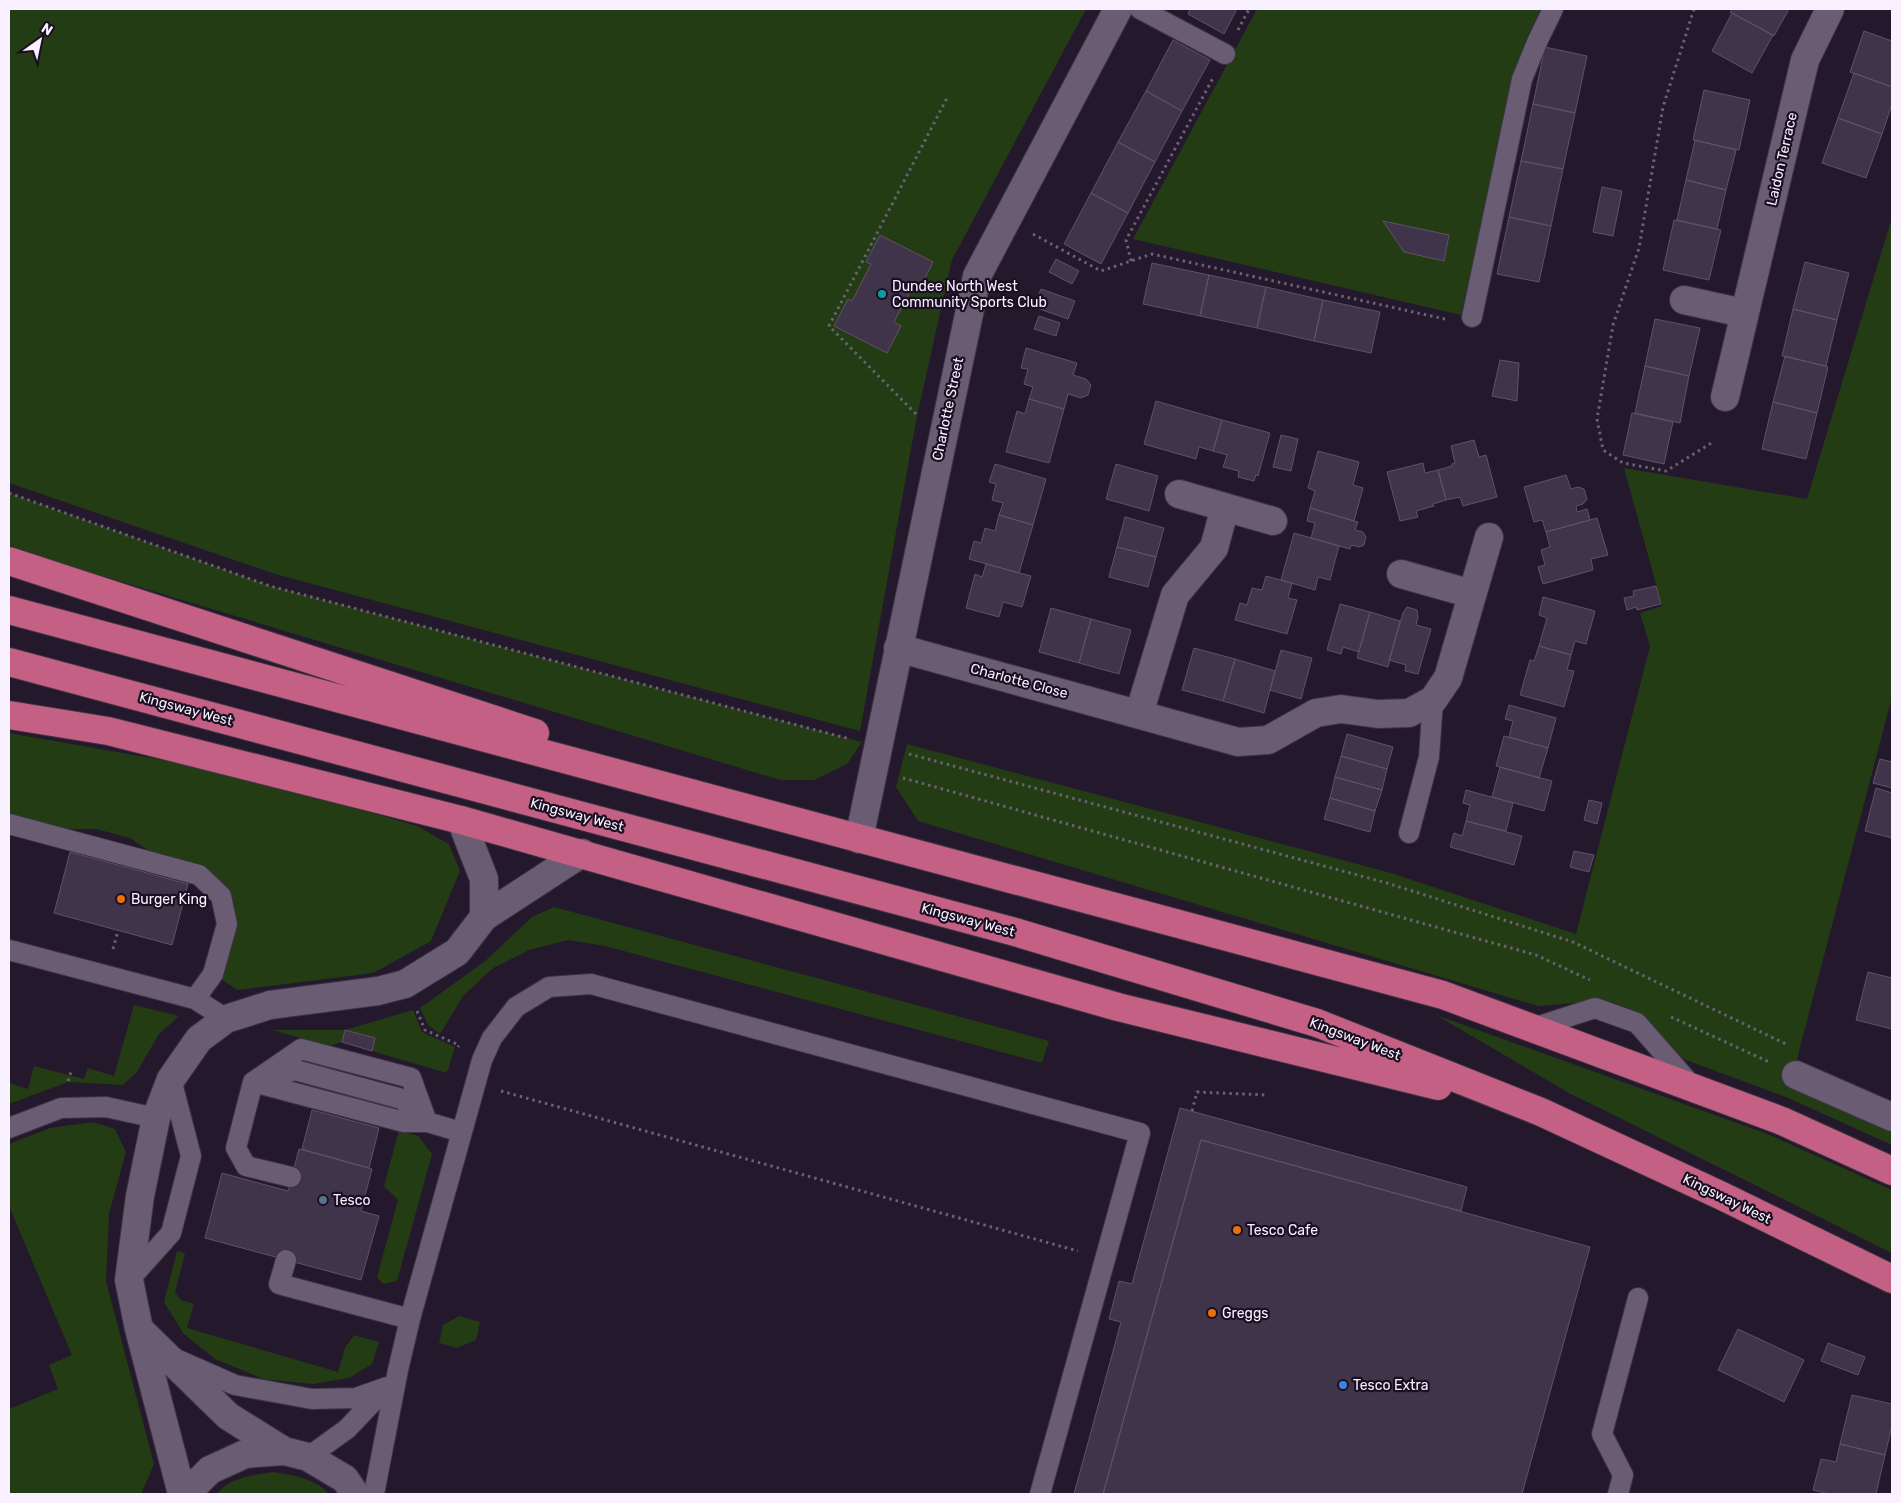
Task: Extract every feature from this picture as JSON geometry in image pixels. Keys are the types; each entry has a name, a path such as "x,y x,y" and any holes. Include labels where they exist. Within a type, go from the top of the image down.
{"highway":[{"path":"9,561 858,838"},
{"path":"9,610 1443,994 1782,1122 1892,1171"},
{"name":"Kingsway West","path":"9,662 1016,932 1317,1023 1542,1112 1722,1196 1892,1279"},
{"path":"9,715 108,731 461,820 1118,1007 1542,1112"}],"street":[{"name":"Charlotte Street","path":"858,838 977,276 1118,9"},
{"name":"Laidon Terrace","path":"1725,398 1743,314 1805,60 1830,9"},
{"path":"1684,300 1743,314"},
{"path":"1179,494 1273,521"},
{"path":"1139,714 1175,595 1214,548 1225,507"},
{"name":"Charlotte Close","path":"898,648 1238,742 1268,740 1316,713 1341,709 1378,714 1409,714 1433,700 1448,678 1489,537"},
{"path":"1401,574 1472,594"},
{"path":"461,820 484,879 484,917"},
{"path":"182,1494 139,1329 129,1280 140,1196 156,1118 171,1079 200,1039 226,1019 270,1005 378,991 405,984 457,952 484,917 582,853"},
{"path":"1796,1075 1892,1117"},
{"path":"139,1329 228,1416 345,1479 355,1494"},
{"path":"186,1494 210,1470 245,1454 296,1454"}],"lane":[{"path":"1140,9 1226,54"},
{"path":"1472,317 1522,79 1553,9"},
{"path":"1409,833 1429,756 1433,700"},
{"path":"9,824 199,875 221,896 227,924 213,974 195,999"},
{"path":"9,950 195,999 226,1019"},
{"path":"374,1494 410,1319 482,1060 492,1038 516,1007 548,987 591,984 1140,1133 1040,1494"},
{"path":"1533,1028 1595,1008 1638,1022 1696,1089"},
{"path":"291,1177 246,1166 236,1148 254,1082 302,1049 411,1078 427,1122"},
{"path":"129,1280 170,1233 191,1156 171,1079"},
{"path":"254,1082 404,1122 427,1122 461,1132"},
{"path":"9,1128 61,1108 106,1107 156,1118"},
{"path":"286,1260 279,1284 410,1319"},
{"path":"1618,1494 1623,1475 1602,1434 1638,1298"},
{"path":"163,1354 234,1385 312,1399 356,1398 387,1387"},
{"path":"296,1454 347,1429 387,1387 398,1370"}],"path":[{"path":"1131,261 1126,240 1249,9"},
{"path":"1694,9 1663,107 1639,248 1612,325 1597,419 1604,450 1624,463 1666,470 1713,442"},
{"path":"945,424 917,416 829,326 947,98"},
{"path":"1006,220 1101,271 1152,254 1459,323 1472,317"},
{"path":"9,493 270,586 875,758 1536,956 1599,984"},
{"path":"875,758 1387,883 1572,942 1790,1046"},
{"path":"405,984 425,1030 459,1045 456,1053"},
{"path":"1670,1017 1796,1075"},
{"path":"475,1084 1105,1259"},
{"path":"1192,1111 1197,1092 1266,1095"}],"green space":[{"path":"9,9 1086,9 952,260 917,416 860,731 275,574 9,483"},
{"path":"1257,9 1541,9 1527,37 1514,75 1461,315 1133,239"},
{"path":"1892,217 1892,697 1799,1051 1793,1085 1892,1132 1892,1145 1786,1097 1683,1059 1642,1016 1603,1001 1538,1006 918,821 896,787 907,744 1391,873 1576,934 1650,646 1640,613 1662,606 1624,468 1807,499"},
{"path":"9,493 270,586 862,742 847,764 814,780 780,780 46,559 9,545"},
{"path":"9,733 231,772 417,826 449,844 460,871 431,941 373,973 238,990 222,980 238,923 230,892 204,865 152,853 130,838 96,829 65,829 9,814"},
{"path":"554,907 1049,1041 1042,1063 605,946 568,940 529,950 493,968 463,996 440,1034 428,1025 420,1008 484,962 532,917"},
{"path":"134,1005 179,1016 159,1034 137,1072 123,1085 68,1082 9,1104 9,1083 28,1089 34,1066 84,1079 88,1068 114,1076"},
{"path":"413,1010 422,1032 455,1047 447,1073 372,1051 345,1030"},
{"path":"1436,1015 1765,1133 1892,1190 1892,1253 1569,1093"},
{"path":"272,1030 345,1030 342,1042 329,1046"},
{"path":"93,1122 115,1129 126,1152 109,1214 106,1281 154,1464 141,1494 9,1494 9,1409 58,1389 49,1365 72,1355 9,1206 9,1144 50,1128"},
{"path":"399,1130 418,1136 432,1154 397,1281 383,1284 377,1277 398,1200 384,1186"},
{"path":"177,1251 185,1253 175,1292 181,1300 194,1304 187,1328 338,1372 345,1348 354,1335 379,1342 372,1364 349,1378 313,1384 263,1379 215,1359 183,1333 164,1302"},
{"path":"459,1316 480,1322 476,1340 457,1348 439,1343 443,1325"},
{"path":"273,1472 296,1476 310,1481 329,1494 216,1494 235,1481 249,1476"}],"building":[{"path":"1190,9 1237,9 1224,34 1188,14"},
{"path":"1732,9 1789,9 1774,36 1730,12"},
{"path":"1732,13 1773,35 1752,73 1712,51"},
{"path":"1864,31 1892,41 1892,87 1850,72"},
{"path":"1173,40 1210,60 1182,111 1146,91"},
{"path":"1545,47 1587,56 1575,113 1533,104"},
{"path":"1854,73 1892,87 1892,104 1882,134 1838,118"},
{"path":"1704,90 1750,100 1739,150 1693,140"},
{"path":"1146,91 1182,111 1155,162 1118,142"},
{"path":"1533,104 1575,113 1563,169 1521,161"},
{"path":"1838,118 1882,134 1866,178 1822,163"},
{"path":"1695,140 1736,150 1726,190 1686,180"},
{"path":"1118,142 1155,162 1128,213 1091,193"},
{"path":"1521,161 1563,169 1551,226 1509,217"},
{"path":"1686,180 1726,190 1717,229 1677,220"},
{"path":"1602,187 1622,191 1613,236 1593,232"},
{"path":"1091,193 1128,213 1101,264 1064,244"},
{"path":"1509,217 1551,226 1539,282 1497,274"},
{"path":"1674,220 1721,230 1709,280 1663,270"},
{"path":"1383,221 1449,235 1444,261 1404,252"},
{"name":"Dundee North West Community Sports Club","path":"880,235 933,262 919,290 913,286 894,322 901,326 887,353 834,326 848,299 852,301 871,264 866,262"},
{"path":"1056,259 1079,271 1072,284 1049,272"},
{"path":"1805,262 1849,273 1837,320 1793,309"},
{"path":"1152,263 1209,275 1200,316 1143,304"},
{"path":"1209,275 1266,287 1257,328 1200,316"},
{"path":"1266,287 1323,300 1314,341 1257,328"},
{"path":"1041,289 1075,301 1068,319 1034,307"},
{"path":"1323,300 1380,312 1371,353 1314,341"},
{"path":"1793,309 1837,320 1826,366 1782,356"},
{"path":"1039,316 1060,323 1056,336 1034,329"},
{"path":"1655,319 1700,328 1689,376 1645,366"},
{"path":"1026,348 1077,363 1073,375 1086,379 1091,385 1088,395 1081,398 1068,394 1064,409 1029,399 1033,387 1024,384 1028,369 1021,368"},
{"path":"1785,356 1828,367 1817,413 1773,402"},
{"path":"1500,360 1519,363 1517,401 1492,396"},
{"path":"1645,366 1689,376 1680,423 1635,413"},
{"path":"1029,399 1064,409 1049,463 1006,452 1017,411 1025,414"},
{"path":"1156,401 1222,420 1213,451 1199,447 1196,459 1144,444"},
{"path":"1773,402 1817,413 1806,459 1762,449"},
{"path":"1632,413 1673,422 1664,464 1623,455"},
{"path":"1222,420 1270,433 1258,476 1256,475 1254,481 1238,477 1239,471 1223,467 1227,455 1213,451"},
{"path":"1281,435 1298,439 1291,471 1273,467"},
{"path":"1474,440 1479,457 1486,455 1497,497 1463,506 1460,497 1446,500 1438,470 1452,466 1455,463 1451,446"},
{"path":"1318,451 1359,462 1353,485 1363,488 1354,521 1310,508 1315,491 1308,488"},
{"path":"1423,463 1425,473 1438,470 1446,500 1433,504 1434,506 1416,511 1418,517 1400,521 1387,472"},
{"path":"995,464 1046,479 1033,525 999,515 1003,503 992,500 996,484 989,482"},
{"path":"1116,464 1158,476 1149,511 1106,499"},
{"path":"1566,475 1571,489 1578,487 1584,489 1587,499 1583,504 1576,506 1577,512 1587,509 1590,520 1546,532 1542,520 1534,522 1524,487"},
{"path":"1310,508 1358,522 1355,530 1363,532 1366,537 1364,545 1359,547 1351,545 1350,549 1311,538 1315,523 1307,521"},
{"path":"999,515 1033,525 1019,573 969,559 974,541 981,543 985,528 995,531"},
{"path":"1125,517 1164,528 1156,557 1117,547"},
{"path":"1597,518 1608,555 1591,559 1593,570 1543,584 1538,567 1545,565 1541,550 1550,547 1546,532"},
{"path":"1294,533 1339,546 1330,580 1318,577 1315,590 1281,580"},
{"path":"1117,547 1156,557 1148,587 1109,577"},
{"path":"986,564 1031,576 1022,607 1003,602 999,617 966,608 975,574 982,577"},
{"path":"1266,576 1292,583 1288,598 1297,600 1287,634 1235,620 1240,603 1247,605 1252,588 1262,590"},
{"path":"1656,586 1661,604 1637,610 1636,607 1627,610 1624,598 1634,596 1633,591"},
{"path":"1543,597 1595,611 1586,644 1575,641 1571,655 1539,646 1547,618 1539,615"},
{"path":"1340,604 1370,612 1359,652 1343,647 1341,654 1327,650"},
{"path":"1407,607 1417,610 1416,625 1431,629 1418,674 1405,671 1406,665 1389,660 1403,613"},
{"path":"1051,608 1091,619 1079,663 1039,652"},
{"path":"1370,612 1400,621 1388,667 1357,658"},
{"path":"1091,619 1131,630 1119,674 1079,663"},
{"path":"1539,646 1571,655 1567,670 1574,671 1564,707 1520,695 1530,660 1534,661"},
{"path":"1194,648 1235,659 1223,701 1182,690"},
{"path":"1281,650 1312,658 1301,699 1270,690"},
{"path":"1235,659 1275,671 1264,713 1223,701"},
{"path":"1509,705 1556,718 1548,748 1509,737 1513,721 1505,719"},
{"path":"1347,734 1393,747 1387,769 1341,756"},
{"path":"1504,736 1548,748 1539,778 1496,766"},
{"path":"1341,756 1387,769 1382,790 1335,777"},
{"path":"1880,759 1892,762 1892,788 1873,783"},
{"path":"1500,767 1552,781 1544,811 1492,797"},
{"path":"1335,777 1382,790 1375,811 1330,798"},
{"path":"1876,788 1892,793 1892,838 1865,831"},
{"path":"1466,790 1513,803 1506,831 1466,821 1470,805 1463,803"},
{"path":"1330,798 1375,811 1370,832 1324,819"},
{"path":"1589,800 1602,803 1597,824 1584,820"},
{"path":"1466,821 1522,836 1514,865 1450,847 1454,833 1462,836"},
{"path":"1574,851 1594,855 1589,872 1570,867"},
{"name":"Burger King","path":"70,852 188,884 172,945 54,913"},
{"path":"1868,972 1892,978 1892,1029 1856,1020"},
{"path":"345,1030 375,1038 372,1051 342,1042"},
{"path":"1180,1108 1467,1187 1461,1211 1201,1140 1103,1494 1074,1494 1121,1322 1109,1319 1119,1281 1132,1284"},
{"path":"312,1110 379,1128 369,1168 302,1149"},
{"name":"Tesco Extra","path":"1201,1140 1590,1247 1522,1494 1103,1494"},
{"path":"299,1149 372,1169 361,1211 379,1216 361,1280 205,1238 222,1173 288,1191"},
{"path":"1738,1329 1804,1360 1784,1402 1718,1370"},
{"path":"1828,1343 1865,1357 1858,1375 1821,1361"},
{"path":"1852,1395 1892,1404 1892,1426 1885,1455 1840,1444"},
{"path":"1840,1444 1885,1455 1876,1494 1829,1494 1813,1490 1821,1459 1836,1462"}],"place":[{"name":"Dundee North West Community Sports Club","path":"882,294"},
{"name":"Burger King","path":"121,899"},
{"name":"Tesco","path":"323,1200"},
{"name":"Tesco Cafe","path":"1237,1230"},
{"name":"Greggs","path":"1212,1313"},
{"name":"Tesco Extra","path":"1343,1385"}]}
